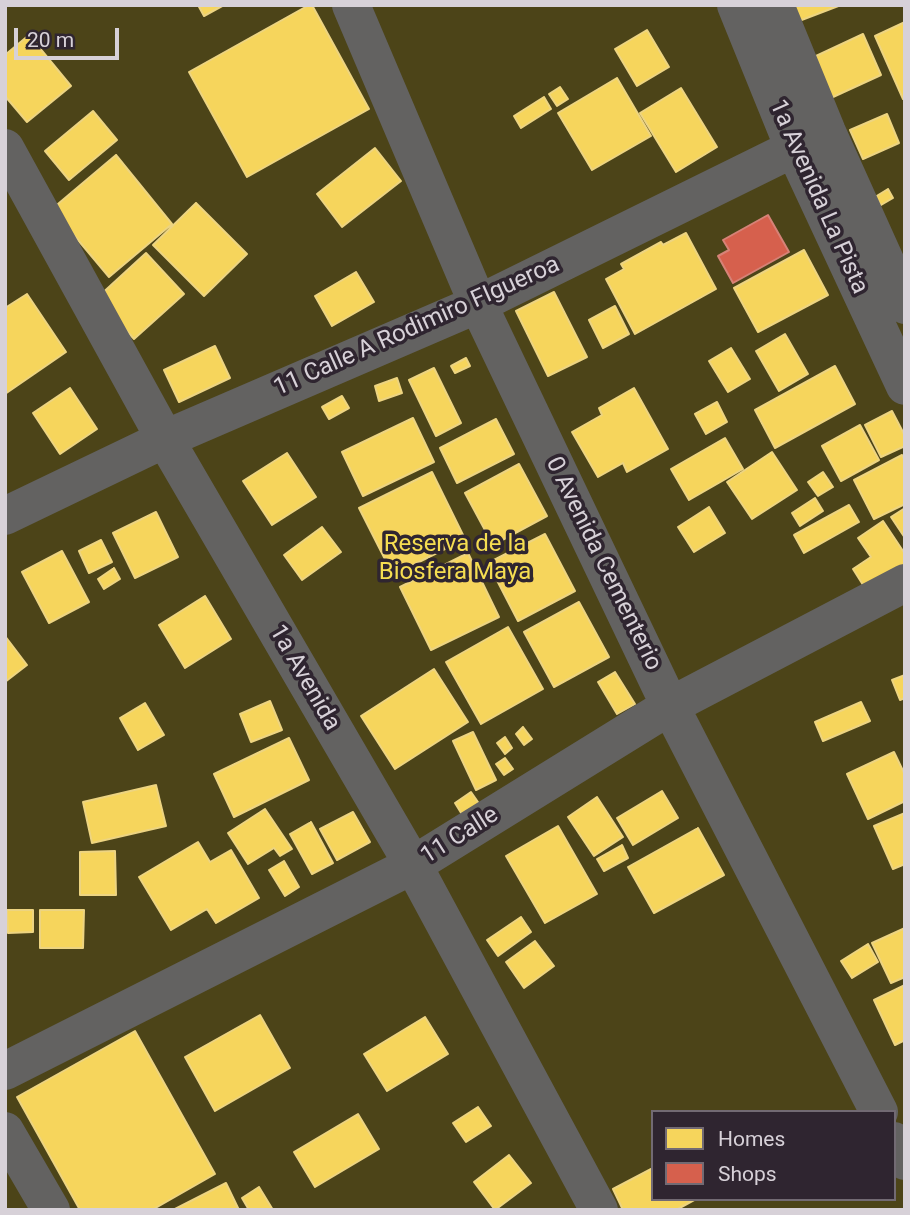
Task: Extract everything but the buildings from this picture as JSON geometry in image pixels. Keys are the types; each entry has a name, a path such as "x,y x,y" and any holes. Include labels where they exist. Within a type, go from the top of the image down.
{"street":[{"name":"0 Avenida Cementerio","path":"351,5 478,304 670,706 878,1110"},
{"name":"1a Avenida La Pista","path":"736,5 905,305"},
{"name":"1a Avenida La Pista","path":"775,5 810,140 905,386"},
{"name":"11 Calle A Rodimiro FIgueroa","path":"5,516 165,439 478,304 810,140"},
{"name":"1a Avenida","path":"5,148 165,439 413,865 600,1210"},
{"name":"11 Calle","path":"5,1071 413,865 670,706 905,583"},
{"path":"5,1131 51,1210"},
{"path":"896,1145 905,1161"}],"green space":[{"name":"Reserva de la Biosfera Maya","path":"5,5 905,5 905,1210 5,1210"}]}
